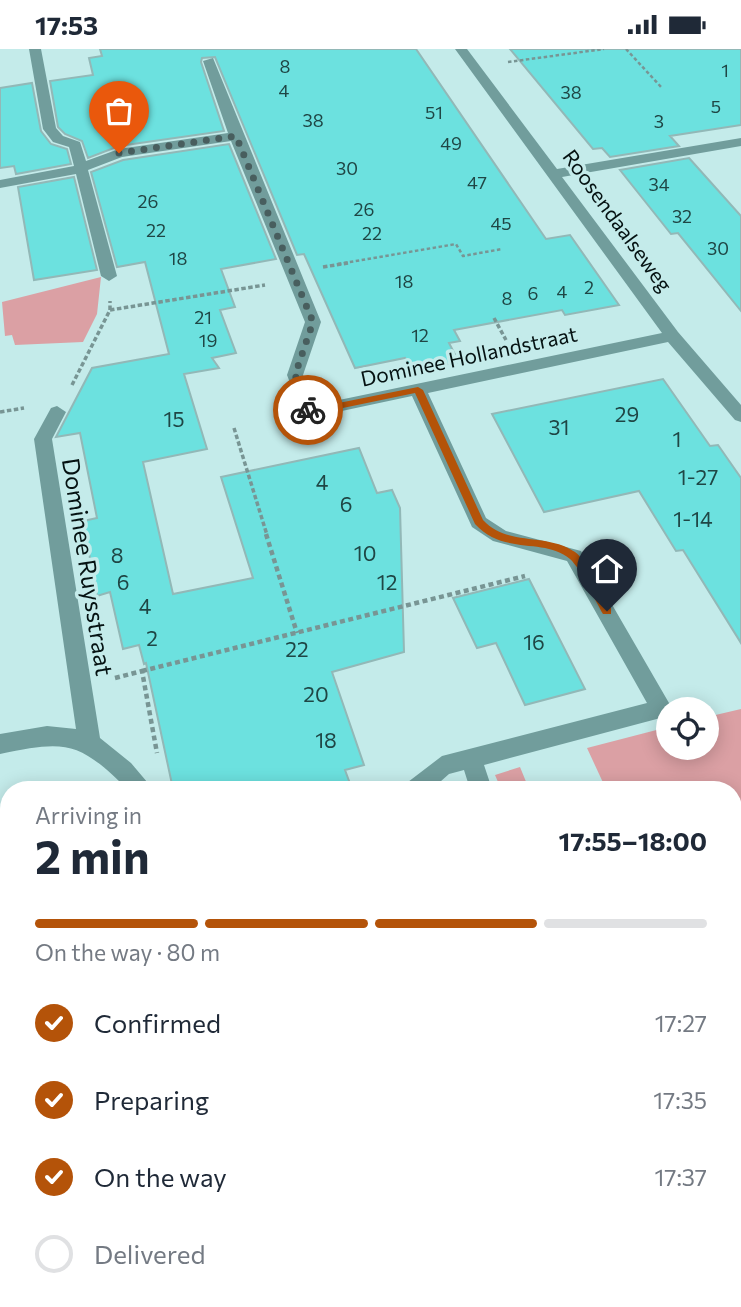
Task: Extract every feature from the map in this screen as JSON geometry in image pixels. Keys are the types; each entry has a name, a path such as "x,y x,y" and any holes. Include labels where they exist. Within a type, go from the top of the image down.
{"street":[{"path":"35,49 50,129 58,139 75,145 109,276"},
{"name":"Roosendaalseweg","path":"461,49 672,336 741,416"},
{"name":"Dominee Hollandstraat","path":"209,61 236,136 313,322 295,375 309,412 672,336"},
{"path":"0,184 82,169 119,153 236,136"},
{"path":"554,174 741,142"},
{"path":"418,390 479,522 489,533 505,540 557,548 574,556 661,709 442,766 425,781"},
{"name":"Dominee Ruysstraat","path":"57,412 43,439 89,741"},
{"path":"0,744 43,734 66,734 89,741 133,781"},
{"path":"471,758 478,781"}],"path":[{"path":"473,67 604,49"},
{"path":"626,49 662,88"},
{"path":"110,310 456,244 463,256 502,249"},
{"path":"57,412 110,310 109,276"},
{"path":"234,428 297,633"},
{"path":"81,687 579,563"},
{"path":"142,671 159,763"}],"shaded area":[{"path":"101,277 97,314 83,342 15,345 12,335 5,336 2,302"},
{"path":"741,709 741,781 602,781 587,748 656,730 656,760 719,760 719,714"},
{"path":"520,767 526,781 498,781 495,775"}],"building":[{"path":"100,49 416,49 546,239 570,235 619,305 565,315 562,310 454,330 460,341 449,343 459,362 411,371 405,358 355,368 304,254 297,255 215,57 202,58 201,62 224,131 119,146 88,158 82,141 65,134 58,127 50,81 93,75 89,58 102,56"},
{"path":"510,49 741,49 741,125 670,136 679,146 610,157 602,148 593,149"},
{"path":"32,83 41,131 51,144 67,149 71,164 16,174 14,166 0,168 0,88"},
{"path":"229,144 276,259 221,269 235,307 220,310 236,353 212,358 219,368 184,374 207,449 143,462 173,594 253,578 221,477 359,448 377,493 392,490 400,508 404,652 332,672 364,765 345,770 349,781 171,781 146,663 144,664 139,645 123,649 110,592 97,596 83,521 97,518 80,433 56,437 92,368 169,354 145,262 117,267 91,172 123,160"},
{"path":"689,158 741,216 741,311 678,233 671,234 620,170"},
{"path":"74,177 97,270 34,280 18,187"},
{"path":"663,379 710,446 718,445 741,478 741,643 683,550 676,551 639,491 544,512 492,414"},
{"path":"529,579 585,689 525,705 496,643 477,648 453,598"}],"way so far":[{"path":"119,153 236,136 313,322 295,375 308,410"}],"route":[{"path":"308,410 309,412 418,390 479,522 489,533 505,540 557,548 574,556 607,611"}]}
